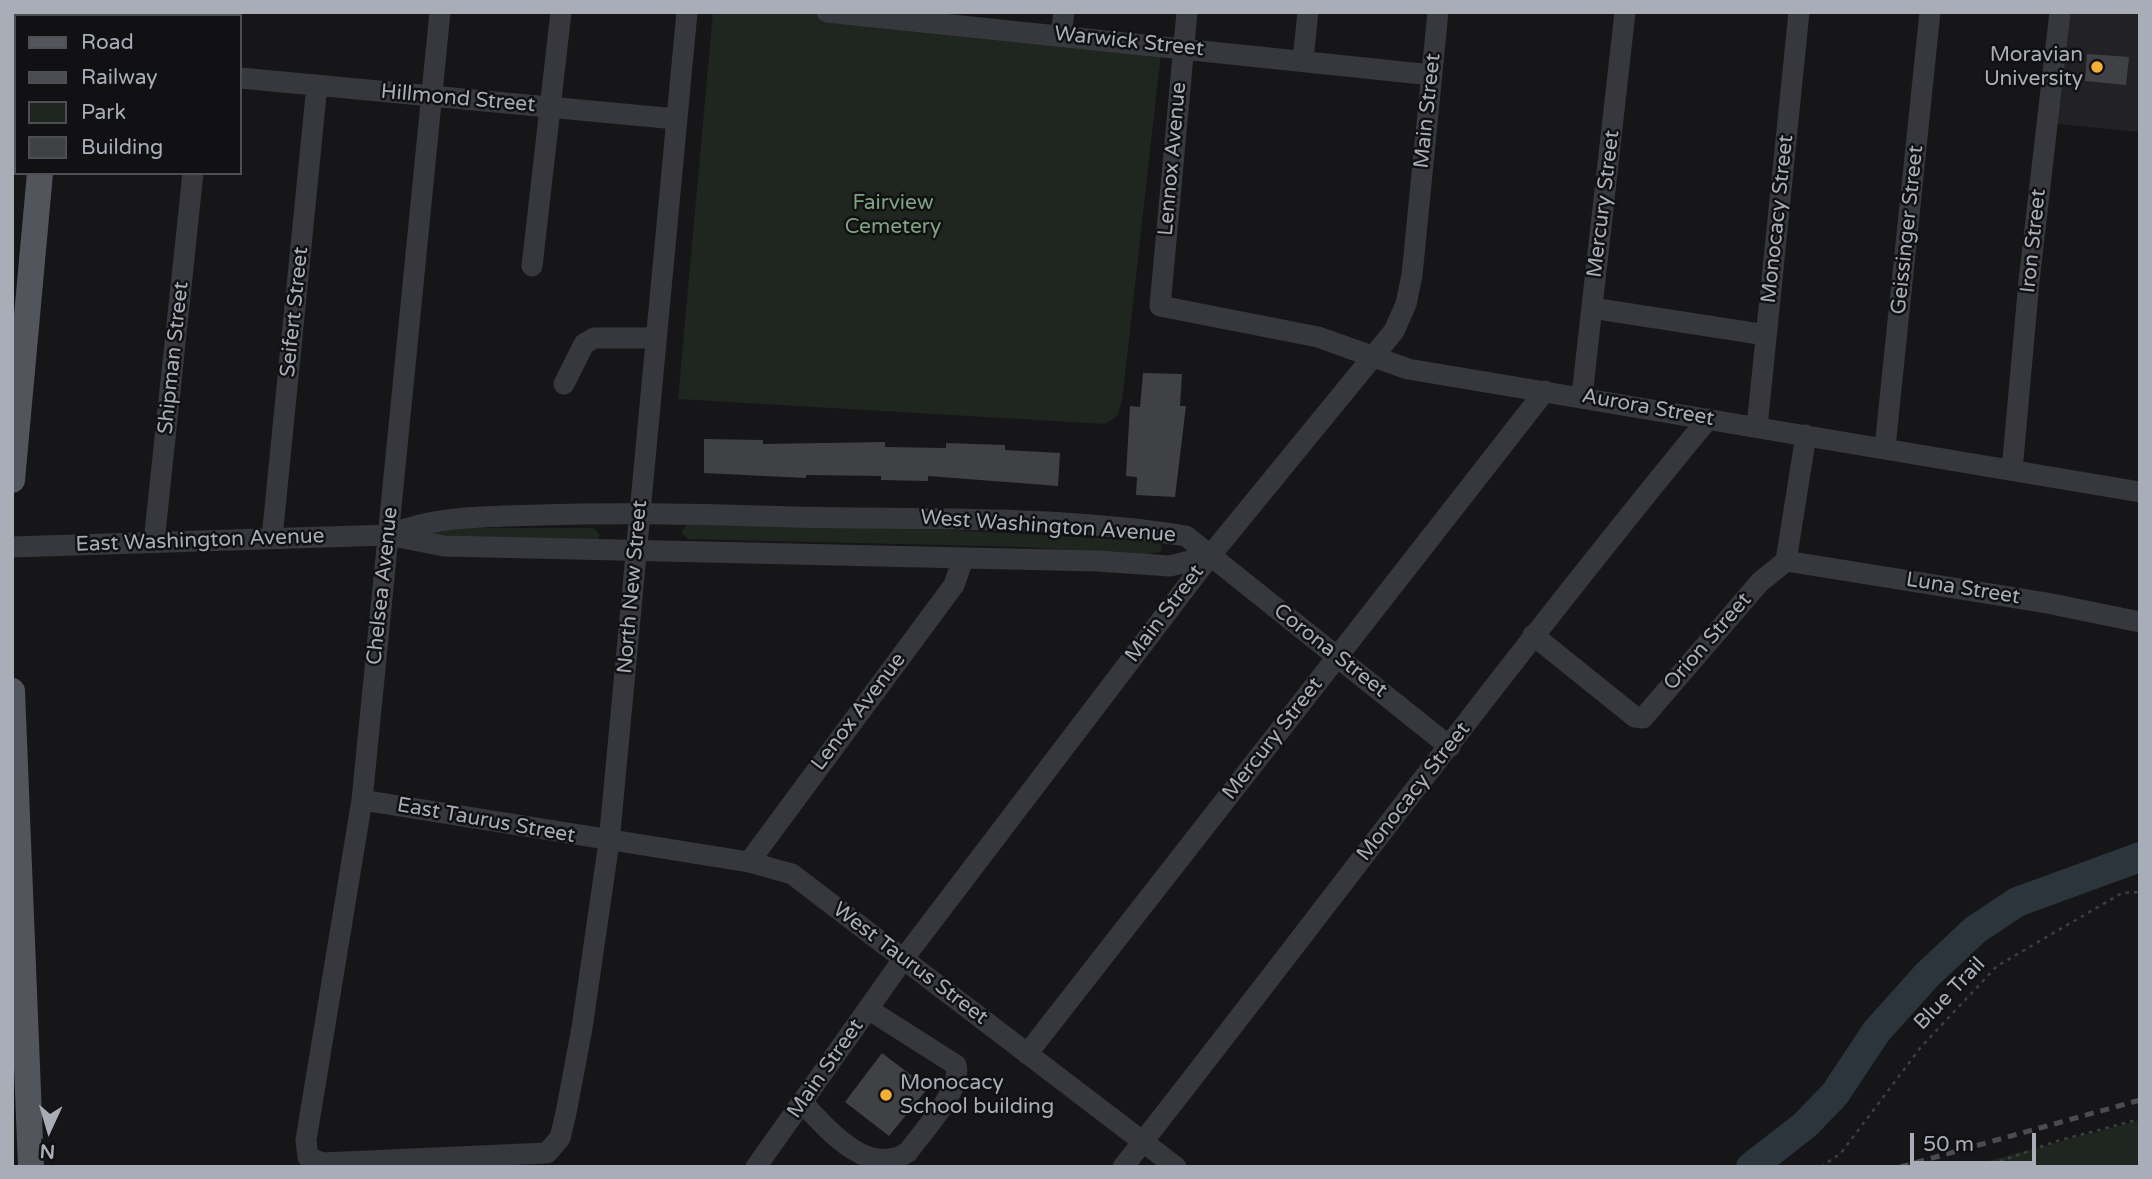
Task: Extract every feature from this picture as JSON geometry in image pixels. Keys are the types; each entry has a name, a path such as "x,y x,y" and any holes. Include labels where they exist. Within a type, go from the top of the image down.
{"main road":[{"path":"12,480 15,412 40,175"},
{"path":"12,691 31,1167"}],"street":[{"name":"Chelsea Avenue","path":"388,1164 322,1163 308,1157 306,1140 362,800 440,12"},
{"path":"532,266 561,12"},
{"name":"North New Street","path":"388,1164 547,1153 560,1138 582,1028 609,842 687,12"},
{"name":"Warwick Street","path":"827,12 942,18 1062,35 1432,75"},
{"path":"1062,35 1064,12"},
{"name":"Lennox Avenue","path":"1160,306 1187,12"},
{"path":"1303,59 1308,12"},
{"name":"Main Street","path":"756,1167 904,958 1210,556 1372,354 1394,331 1406,304 1438,12"},
{"name":"Mercury Street","path":"1582,396 1625,12"},
{"name":"Monocacy Street","path":"1757,427 1800,12"},
{"name":"Geissinger Street","path":"1885,447 1930,12"},
{"name":"Iron Street","path":"2012,470 2029,281 2060,12"},
{"name":"Hillmond Street","path":"242,78 676,119"},
{"name":"Seifert Street","path":"272,538 317,85"},
{"name":"Shipman Street","path":"154,542 193,175"},
{"name":"Aurora Street","path":"1160,306 1282,328 1372,354 1408,369 2012,470 2139,488"},
{"path":"1592,308 1766,335"},
{"path":"564,384 584,344 594,338 656,338"},
{"name":"Mercury Street","path":"1027,1054 1545,391"},
{"name":"Monocacy Street","path":"1122,1167 1450,747 1533,635 1708,419"},
{"path":"1786,561 1806,435"},
{"name":"East Washington Avenue","path":"388,536 420,522 467,517 639,512"},
{"name":"West Washington Avenue","path":"639,512 1035,523 1147,529 1186,536 1210,556"},
{"name":"East Washington Avenue","path":"12,547 388,536 444,546 636,550"},
{"name":"West Washington Avenue","path":"636,550 1171,566 1210,556"},
{"name":"Corona Street","path":"1210,556 1450,747"},
{"name":"Lenox Avenue","path":"748,862 954,585 963,559"},
{"name":"Orion Street","path":"1533,635 1635,718 1643,718 1759,582 1786,561"},
{"name":"Luna Street","path":"1786,561 2047,603 2140,622"},
{"name":"East Taurus Street","path":"362,800 609,842"},
{"name":"West Taurus Street","path":"609,842 748,862 792,874 1176,1167"},
{"path":"802,1102 849,1150 870,1163 879,1164 899,1160 908,1152 951,1093 958,1078 956,1065 868,1009"}],"path":[{"name":"Blue Trail","path":"1821,1167 1841,1153 1921,1047 1997,966 2122,893 2140,892"},
{"path":"1984,1167 2056,1141 2140,1119"}],"shaded area":[{"name":"Moravian University","path":"2060,12 2140,12 2140,132 2047,123"}],"green space":[{"name":"Fairview Cemetery","path":"713,12 827,12 1162,45 1122,401 1117,416 1105,424 678,399"},
{"path":"688,524 951,530 1147,541 1161,545 1162,551 1146,555 1024,547 689,539 682,534"},
{"path":"434,528 593,528 599,534 599,541 428,535"},
{"path":"2140,1120 2140,1167 1966,1167 2136,1121"}],"building":[{"path":"2087,54 2129,57 2126,85 2085,81"},
{"path":"1143,373 1182,374 1180,406 1186,406 1175,497 1136,495 1137,477 1126,476 1130,406 1140,407"},
{"path":"704,439 763,440 763,444 885,442 885,447 946,448 946,443 1005,445 1005,450 1060,453 1058,486 928,476 928,481 881,480 881,476 806,475 806,478 704,473"},
{"name":"Monocacy School building","path":"882,1053 928,1088 889,1136 845,1102"}],"waterway":[{"path":"1751,1167 1805,1125 1835,1094 1876,1032 1927,975 1975,930 2017,902 2140,857"}],"railway":[{"path":"1900,1167 2140,1100"}],"place":[{"name":"Moravian University","path":"2097,67"},
{"name":"Monocacy School building","path":"886,1095"}]}
